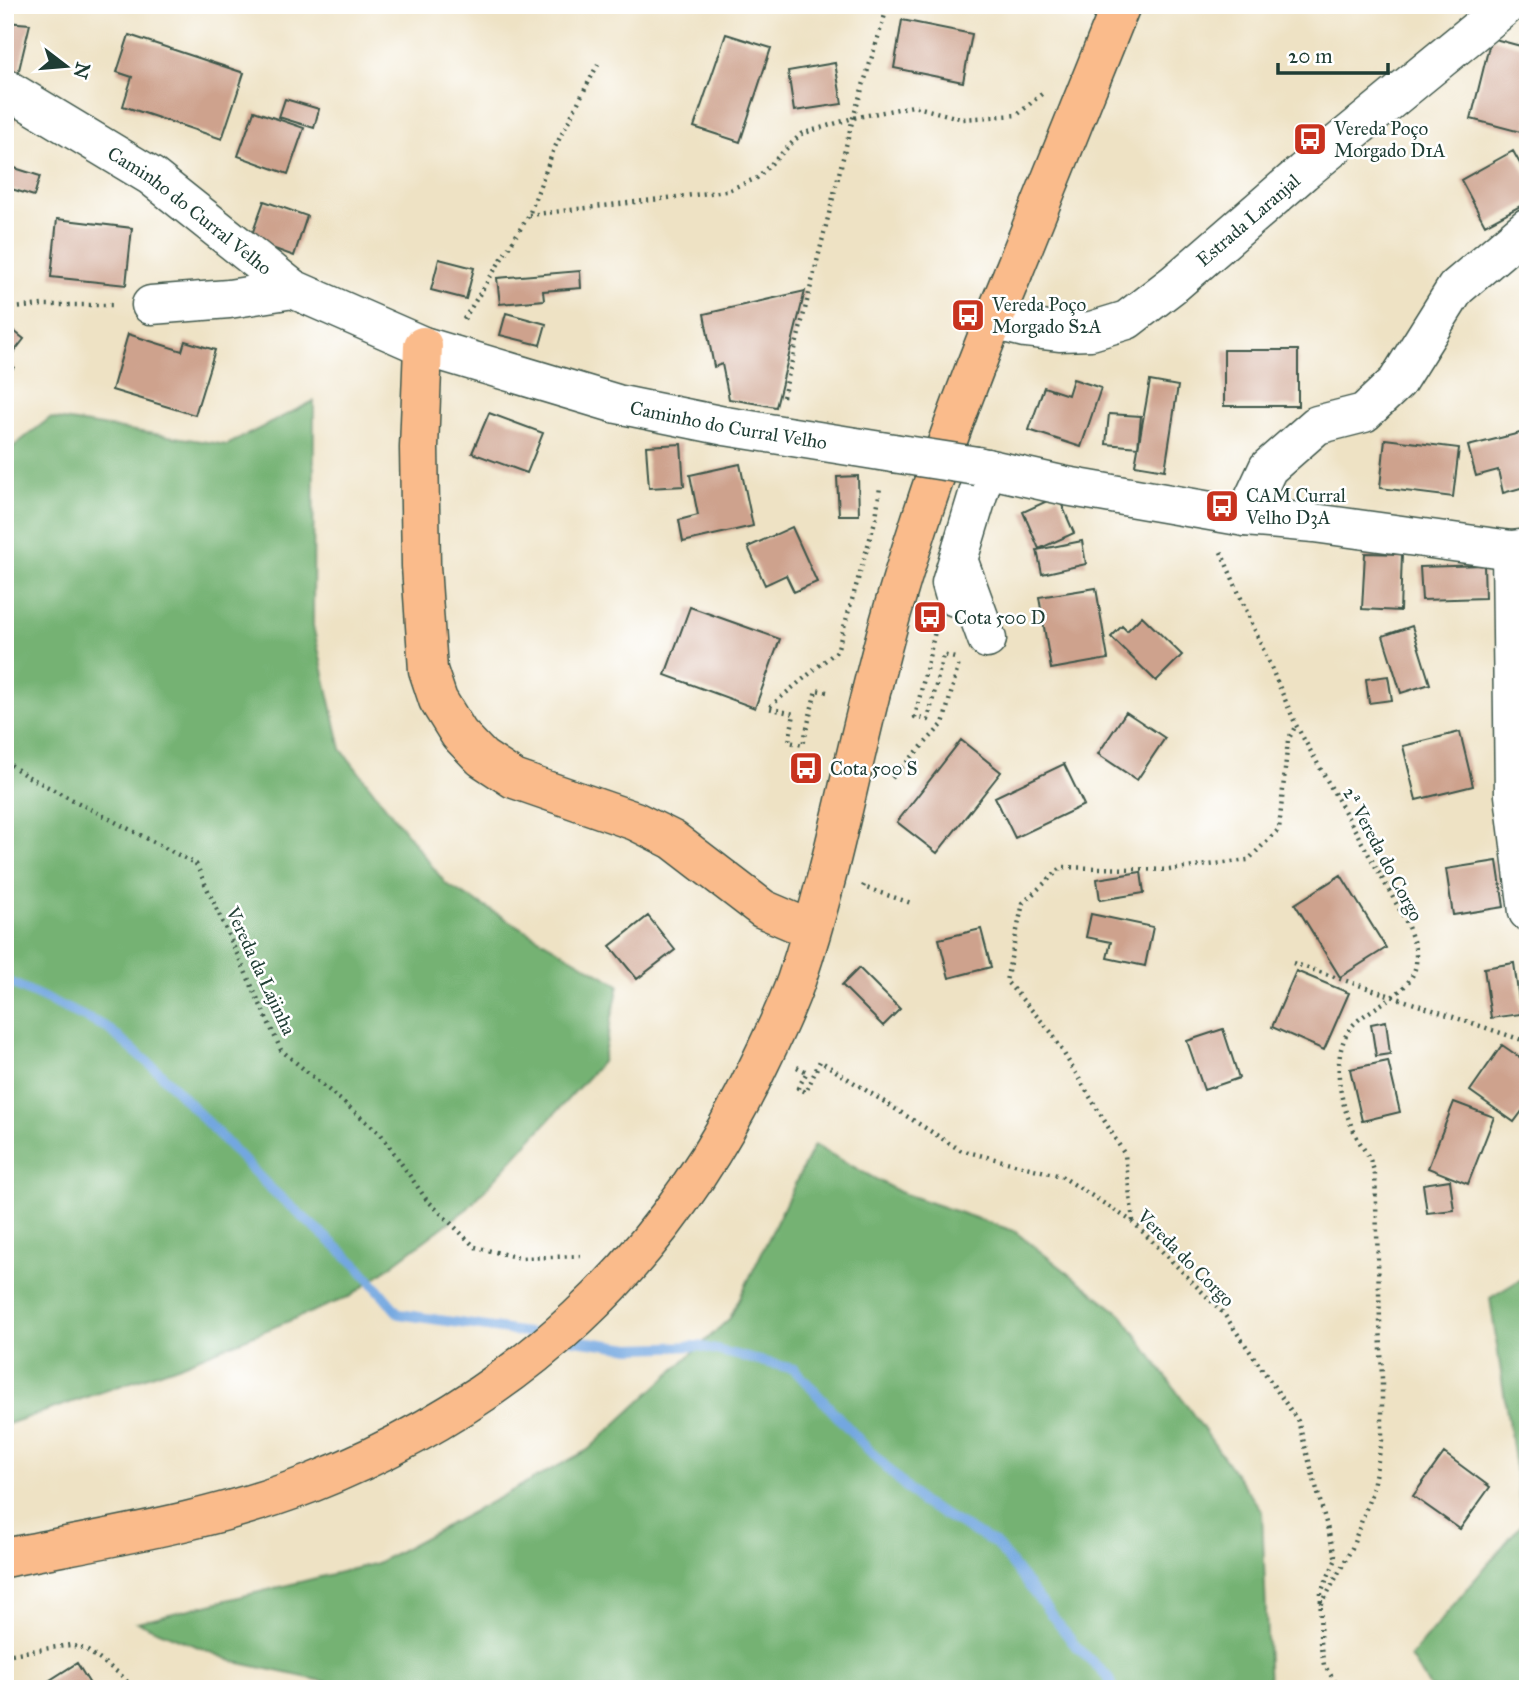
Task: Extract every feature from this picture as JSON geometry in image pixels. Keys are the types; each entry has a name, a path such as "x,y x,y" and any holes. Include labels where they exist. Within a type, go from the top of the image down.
{"main road":[{"path":"5,1558 235,1508 307,1485 380,1452 451,1415 555,1339 633,1262 672,1214 707,1163 738,1110 794,986 812,930 892,612 936,472 1013,273 1136,10"},
{"path":"423,346 419,448 421,566 428,670 438,700 459,734 482,758 514,779 635,821 673,840 763,909 812,930"}],"street":[{"name":"Estrada Laranjal","path":"993,320 1026,328 1070,332 1091,331 1127,320 1175,283 1303,172 1507,5"},
{"name":"Caminho do Curral Velho","path":"5,88 151,176 293,289 423,346 617,404 774,434 982,467 1066,486 1245,517 1519,549"},
{"path":"1245,517 1268,468 1317,425 1364,413 1398,382 1456,288 1528,227"},
{"path":"151,305 229,299 293,289"},
{"path":"956,597 951,583 982,467"},
{"path":"1519,549 1514,795 1528,912"},
{"path":"958,559 974,649"}],"path":[{"path":"774,434 853,118 888,5"},
{"path":"1136,10 1175,5"},
{"path":"423,346 464,319 529,215 554,149 600,60"},
{"path":"529,215 726,191 757,178 801,134 853,118 912,107 962,119 1017,116 1047,89"},
{"path":"5,309 42,305 151,305"},
{"path":"827,692 816,690 803,745 789,741 794,715 768,708 837,651 876,517 889,452"},
{"name":"2ª Vereda do Corgo","path":"1203,509 1296,725 1405,919 1416,954 1416,970 1410,979 1393,997 1353,1025 1342,1044 1339,1063 1339,1080 1345,1107 1360,1143 1371,1158 1375,1175 1382,1440 1372,1492 1352,1548 1320,1607"},
{"path":"934,635 915,717 928,720 943,655"},
{"path":"890,782 893,775 943,724 974,649"},
{"path":"1133,1222 1125,1155 1051,1032 1006,981 1023,904 1062,867 1169,870 1248,860 1279,829 1288,740 1296,725"},
{"name":"Vereda da Lajinha","path":"5,761 25,775 196,864 281,1050 380,1133 426,1199 475,1247 520,1258 584,1256"},
{"path":"866,875 863,887 914,904"},
{"path":"1293,962 1528,1042"},
{"name":"Vereda do Corgo","path":"807,1072 798,1088 806,1092 820,1062 960,1150 1061,1176 1133,1222 1224,1314 1298,1421 1336,1559 1321,1592 1320,1642 1324,1665 1340,1689"},
{"path":"5,1655 70,1644 85,1649 120,1674 134,1689"}],"green space":[{"path":"314,401 313,626 341,749 446,884 619,985 602,1062 468,1208 351,1296 175,1367 5,1425 5,453 50,418 227,445"},
{"path":"814,1145 899,1192 1014,1231 1122,1315 1262,1511 1269,1689 359,1689 235,1662 137,1622 377,1563 588,1450 730,1318"},
{"path":"1528,1275 1528,1689 1431,1689 1410,1657 1523,1522 1490,1298"}],"building":[{"path":"902,20 972,34 963,82 894,68"},
{"path":"5,22 30,24 18,74 5,65"},
{"path":"726,34 771,48 740,142 694,127"},
{"path":"129,35 244,73 222,139 123,106 132,77 117,72"},
{"path":"1491,38 1528,48 1528,134 1471,119"},
{"path":"835,63 842,104 794,111 788,71"},
{"path":"285,99 319,109 314,128 279,117"},
{"path":"5,102 20,107 6,147 5,147"},
{"path":"254,111 304,128 288,174 238,156"},
{"path":"1513,151 1528,178 1528,202 1485,225 1461,180"},
{"path":"5,165 40,176 34,196 5,187"},
{"path":"264,201 307,216 294,256 250,240"},
{"path":"57,219 132,228 126,285 51,277"},
{"path":"439,259 474,268 466,299 431,290"},
{"path":"580,271 581,288 543,291 544,300 500,304 497,278"},
{"path":"805,291 776,407 729,399 722,364 714,367 704,314"},
{"path":"506,313 546,324 540,345 500,335"},
{"path":"5,324 24,339 7,361 14,367 5,379"},
{"path":"128,334 182,351 185,341 215,350 195,415 112,390"},
{"path":"1224,350 1298,350 1298,406 1224,406"},
{"path":"1073,379 1101,388 1081,447 1029,430 1044,387 1068,395"},
{"path":"1150,381 1178,386 1165,470 1135,465"},
{"path":"489,413 543,433 527,473 472,453"},
{"path":"1109,414 1141,416 1138,447 1106,444"},
{"path":"1528,431 1528,486 1503,493 1498,470 1476,476 1468,446"},
{"path":"1385,439 1459,448 1453,497 1380,488"},
{"path":"681,444 684,486 649,488 646,446"},
{"path":"740,464 753,526 683,542 679,520 698,515 690,475"},
{"path":"858,476 859,515 839,515 837,477"},
{"path":"1058,496 1074,533 1039,549 1023,512"},
{"path":"792,527 817,582 794,592 786,575 765,585 748,547"},
{"path":"1082,541 1086,564 1042,574 1037,550"},
{"path":"1365,553 1402,554 1400,611 1362,609"},
{"path":"1484,565 1485,598 1422,600 1420,567"},
{"path":"1096,588 1108,659 1051,669 1039,597"},
{"path":"690,607 780,639 755,708 665,675"},
{"path":"1142,616 1182,655 1156,681 1111,637 1122,626 1127,631"},
{"path":"1412,626 1430,684 1401,693 1383,636"},
{"path":"1388,676 1392,700 1369,703 1366,679"},
{"path":"1126,712 1165,738 1137,780 1098,754"},
{"path":"1460,732 1473,786 1416,800 1403,746"},
{"path":"961,740 1001,772 937,853 897,822"},
{"path":"1064,764 1084,805 1015,838 995,797"},
{"path":"1497,861 1504,907 1453,915 1446,869"},
{"path":"1141,872 1144,893 1100,900 1097,879"},
{"path":"1341,875 1386,948 1340,977 1295,904"},
{"path":"1091,914 1153,927 1145,966 1107,958 1111,942 1086,937"},
{"path":"648,916 675,950 637,979 610,946"},
{"path":"981,929 991,967 949,978 939,939"},
{"path":"1514,963 1521,1014 1491,1018 1484,968"},
{"path":"859,968 900,1009 883,1026 842,985"},
{"path":"1296,971 1349,993 1324,1050 1272,1027"},
{"path":"1386,1021 1390,1054 1376,1056 1371,1024"},
{"path":"1223,1029 1239,1078 1204,1090 1187,1041"},
{"path":"1502,1045 1528,1063 1528,1103 1514,1122 1470,1091"},
{"path":"1388,1061 1400,1112 1362,1121 1350,1069"},
{"path":"1454,1102 1494,1117 1468,1184 1428,1168"},
{"path":"1450,1180 1454,1210 1427,1213 1423,1184"},
{"path":"1444,1453 1490,1487 1460,1529 1413,1496"},
{"path":"77,1663 93,1689 36,1689"}],"waterway":[{"path":"5,980 106,1027 159,1072 269,1187 357,1265 399,1314 541,1335"},
{"path":"568,1339 631,1348 699,1346 794,1369 921,1502 996,1544 1075,1645 1108,1677 1113,1689"}],"place":[{"name":"Vereda Poço Morgado D1A","path":"1310,139"},
{"name":"Vereda Poço Morgado S2A","path":"968,315"},
{"name":"CAM Curral Velho D3A","path":"1222,506"},
{"name":"Cota 500 D","path":"930,617"},
{"name":"Cota 500 S","path":"806,768"}]}
